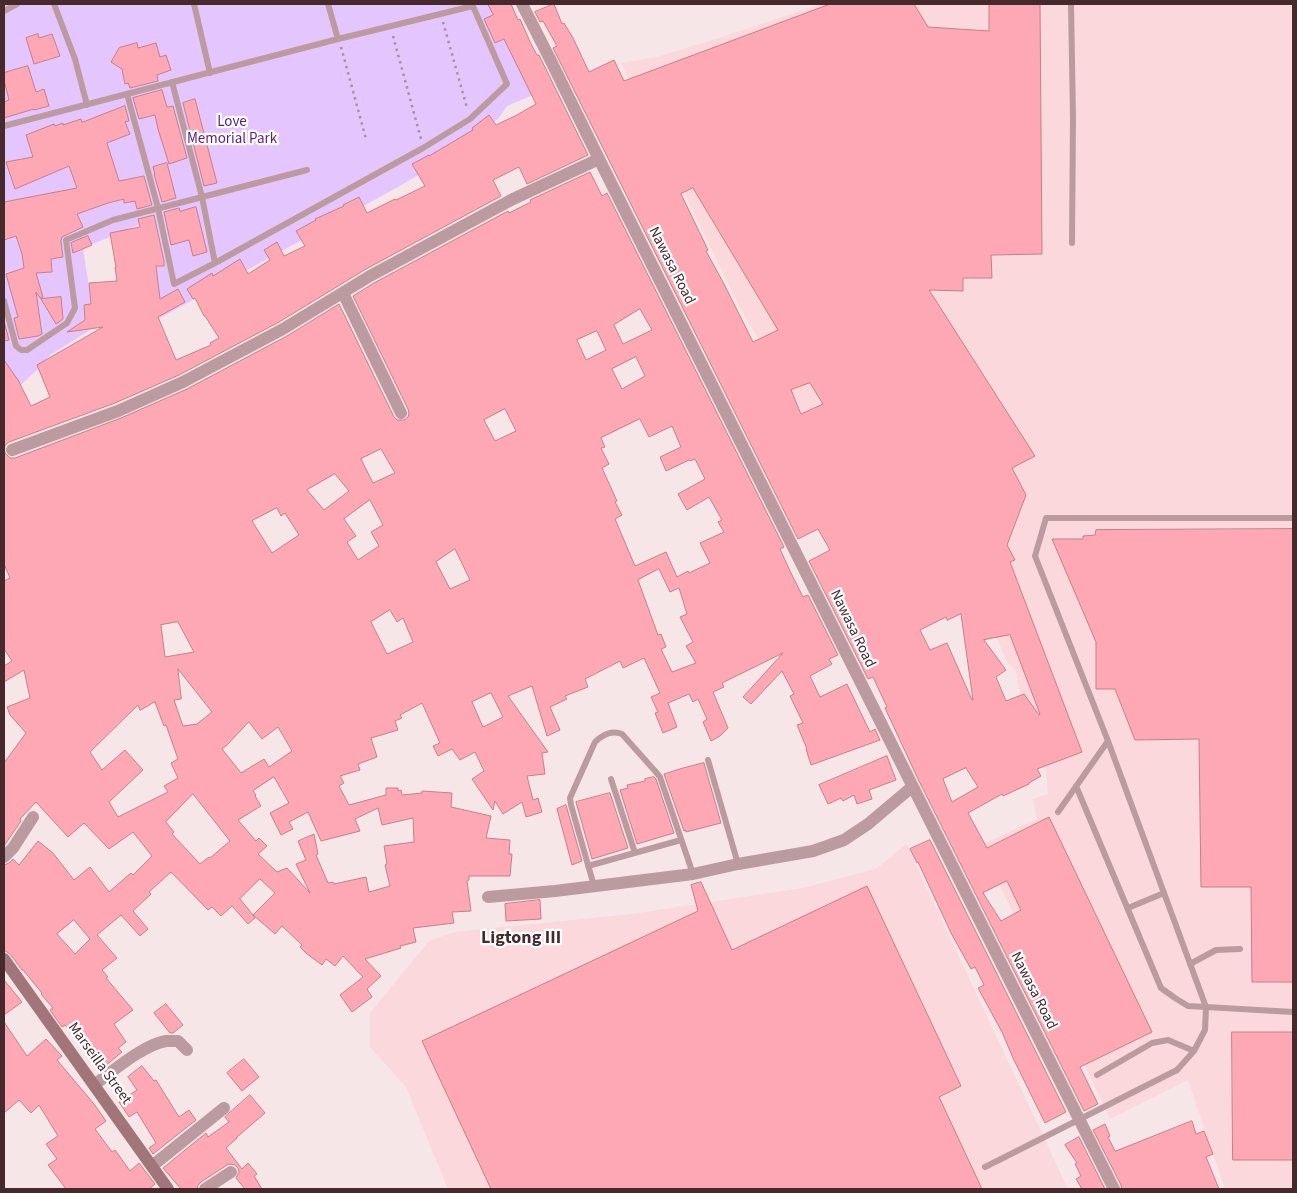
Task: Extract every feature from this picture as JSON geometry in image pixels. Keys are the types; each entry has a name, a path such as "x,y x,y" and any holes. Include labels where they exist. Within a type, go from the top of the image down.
{"main road":[{"name":"Marseilla Street","path":"4,961 166,1188"}],"street":[{"name":"Nawasa Road","path":"522,4 1114,1189"},
{"path":"12,450 118,411 183,382 283,329 370,276 513,199 599,159"},
{"path":"343,293 401,413"},
{"path":"488,897 693,874 813,851 844,840 868,824 912,787"},
{"path":"4,857 13,848 33,817"},
{"path":"94,1085 136,1055 157,1044 167,1041 178,1041 187,1050"},
{"path":"152,1166 224,1108"},
{"path":"205,1189 231,1172"}],"lane":[{"path":"4,10 17,4"},
{"path":"54,4 75,59 87,105"},
{"path":"194,4 210,73"},
{"path":"328,4 338,39"},
{"path":"1071,4 1073,118 1072,243"},
{"path":"4,126 472,5 507,84 470,119 423,148 174,284 158,208 128,94"},
{"path":"172,82 202,197 215,263"},
{"path":"4,301 16,346 21,350 27,350 67,323 74,308 66,240 113,220 307,170"},
{"path":"986,1167 1177,1070 1194,1051 1205,1030 1206,1007 1108,741 1035,556 1046,518 1293,518"},
{"path":"594,886 570,798 595,742 612,732 622,734 660,777 693,874"},
{"path":"1058,812 1108,741"},
{"path":"708,760 738,864"},
{"path":"611,779 635,853"},
{"path":"1076,786 1161,988 1188,1006 1293,1012"},
{"path":"588,866 682,840"},
{"path":"1128,908 1164,893"},
{"path":"1190,964 1216,950 1240,949"},
{"path":"1097,1075 1152,1043 1168,1040 1194,1051"}],"path":[{"path":"441,13 470,119"},
{"path":"390,27 423,148"},
{"path":"338,39 366,139"}],"shaded area":[{"path":"821,4 1293,4 1293,1189 1225,1189 1188,1080 1110,1119 981,845 1037,819 1033,799 1048,794 1046,769 1023,708 1016,672 1006,660 997,638 1000,623 834,466 740,308 621,63 657,57"},
{"path":"906,844 1068,1189 448,1189 406,1087 370,1047 370,1013 429,941 455,932 632,914 803,888 876,869"}],"green space":[{"name":"Love Memorial Park","path":"4,4 488,4 533,95 507,106 498,119 462,149 398,187 160,318 141,224 83,248 95,327 50,355 38,369 4,400"}],"building":[{"path":"488,4 511,4 537,55 539,55 588,155 527,184 519,167 493,180 501,196 366,269 279,322 179,375 115,403 6,444 4,448 4,360 18,380 31,406 50,397 37,365 103,327 67,332 85,320 84,305 91,304 89,283 117,281 110,233 140,227 138,219 154,215 164,261 164,266 156,266 160,299 178,289 185,302 158,317 176,360 211,345 210,343 219,338 204,316 195,298 193,299 187,289 212,273 213,276 240,259 248,274 270,260 264,250 277,242 284,256 305,246 296,231 315,219 359,197 367,213 425,186 412,164 473,130 472,128 489,115 496,125 536,104 504,39 495,43 484,19 493,15"},
{"path":"554,4 562,24 564,23 573,38 589,72 614,60 624,81 830,4 914,4 928,27 989,31 989,4 1040,4 1042,254 991,255 992,278 963,278 963,291 929,290 1035,456 1012,468 1026,495 1007,545 1015,560 1010,562 1082,752 1037,769 1041,776 1029,784 1003,796 1002,794 968,813 987,848 1049,817 1152,1032 1080,1067 1098,1104 1084,1111 918,779 885,708 887,707 873,677 868,679 809,561 830,550 818,529 798,539 553,48 557,46 543,21 540,22 535,12","holes":["693,188 778,330 753,342 706,251 708,250 681,194","810,383 823,404 801,414 791,390","961,614 973,700 947,643 930,650 920,630 946,617 947,620","1010,635 1039,715 1024,694 1006,701 996,677 1006,670 984,640","966,768 978,787 952,802 943,779","1007,881 1021,910 1001,921 983,893"]},
{"path":"38,34 39,38 52,34 60,56 34,64 26,38"},
{"path":"137,43 138,48 156,43 160,57 166,55 171,70 157,75 158,81 130,88 128,83 125,84 122,69 111,62 119,48"},
{"path":"28,66 36,92 44,89 49,106 4,118 4,102 9,100 4,73"},
{"path":"162,90 167,107 173,106 187,158 169,164 155,115 139,119 133,98"},
{"path":"195,99 217,183 204,186 183,103"},
{"path":"125,106 129,121 125,122 130,134 107,143 119,181 144,176 152,205 137,209 135,201 124,203 124,199 77,214 83,227 62,237 63,257 51,259 52,272 36,273 43,297 40,298 36,292 42,334 19,339 14,318 18,317 6,274 24,268 16,236 4,240 4,202 77,188 69,166 15,189 6,162 33,157 26,135 54,124 55,126 63,123 63,125 81,119 82,122"},
{"path":"167,163 176,198 162,202 153,167"},
{"path":"590,172 602,196 607,193 784,547 780,549 803,597 808,595 838,655 829,659 832,664 810,676 820,697 847,684 870,732 875,729 880,740 811,765 807,749 797,725 803,723 790,696 794,694 782,671 751,704 743,697 783,653 722,683 724,687 713,692 728,728 720,736 711,741 703,722 707,719 698,699 693,702 689,694 668,703 677,727 663,733 655,713 658,712 651,697 660,693 644,658 623,668 620,661 585,679 588,687 565,696 567,699 550,707 560,730 547,736 532,686 508,696 548,752 542,753 545,774 527,776 533,800 538,798 542,812 526,817 522,802 503,814 495,801 493,810 472,779 484,771 475,752 460,760 452,749 438,756 433,746 440,743 422,703 400,715 402,718 395,721 398,730 371,738 377,757 358,764 360,770 340,776 344,783 339,786 349,805 386,795 386,788 398,788 398,791 401,790 402,795 422,793 422,791 452,793 451,807 491,816 486,838 510,840 509,854 512,854 510,876 469,876 467,881 471,911 452,912 454,923 413,928 416,942 365,959 381,976 367,989 372,997 352,1012 340,995 363,977 343,956 335,966 326,959 322,965 307,954 300,947 302,945 282,926 275,934 253,915 255,918 248,924 232,906 221,916 212,907 208,910 171,872 149,892 151,894 133,911 148,929 140,936 121,915 97,935 117,958 102,970 108,977 106,978 133,1010 114,1024 126,1042 118,1048 122,1052 104,1067 96,1058 93,1059 65,1025 62,1027 50,1010 53,1008 42,993 10,954 4,950 4,865 13,859 19,865 38,841 53,853 74,880 90,867 109,892 131,873 133,875 152,856 133,832 109,849 84,823 68,837 36,802 20,819 21,821 4,846 4,763 26,733 10,715 7,707 30,698 24,670 4,682 4,666 12,661 4,649 4,581 10,578 4,564 4,448 5,453 10,458 15,458 121,418 187,389 287,336 339,304 394,417 397,420 404,420 408,417 408,409 353,296 508,211 509,213 531,202 530,200","holes":["640,309 652,330 623,344 614,325","597,331 606,350 586,360 577,340","636,357 645,376 622,389 612,369","505,409 516,431 495,441 484,420","640,419 649,437 672,426 681,447 660,457 666,471 695,459 705,479 678,494 687,510 709,497 722,520 718,522 724,532 700,543 710,563 677,577 666,552 635,566 615,519 622,515 602,468 609,464 601,448 605,447 601,438","381,449 395,473 373,483 361,459","335,474 349,491 324,510 307,490","370,500 383,525 371,532 379,546 358,560 347,542 356,536 344,519","277,508 281,516 285,513 299,535 272,553 252,521","455,549 470,580 450,589 436,562","659,569 670,592 679,588 687,614 680,617 693,642 686,646 696,663 672,672 661,649 666,647 661,634 658,635 638,580","390,610 397,622 403,618 413,642 387,654 371,622","178,622 194,652 165,657 161,625","178,669 212,712 197,724 183,726 174,700 181,699","491,693 503,717 483,727 472,702","155,702 164,726 166,725 178,759 171,763 178,778 164,786 168,792 118,817 109,802 143,770 125,750 102,770 90,752 138,705 140,710","249,722 262,739 278,727 292,751 269,767 264,759 241,773 222,749","274,777 289,803 270,813 281,835 293,829 289,822 308,812 321,841 360,831 355,819 378,808 382,825 413,818 414,842 384,846 387,864 385,865 390,886 369,892 366,877 334,884 333,882 328,883 316,855 318,854 314,834 298,841 306,860 296,864 310,893 287,868 277,872 258,854 267,846 259,838 256,841 238,820 261,806 253,791","193,794 230,841 200,864 172,834 174,832 166,822","260,879 275,893 253,915 240,899","74,920 90,939 75,954 57,934"]},
{"path":"196,207 207,252 193,256 189,240 171,245 164,212 179,208 180,211"},
{"path":"88,236 92,245 73,253 71,243"},
{"path":"61,297 63,319 56,324 41,299"},
{"path":"4,321 9,340 4,341"},
{"path":"1293,529 1293,982 1252,982 1251,887 1201,887 1199,739 1135,740 1115,689 1096,689 1096,642 1052,539 1083,539 1083,536 1095,535 1096,530"},
{"path":"887,756 896,780 869,790 872,799 857,804 854,795 843,801 841,798 828,804 819,785"},
{"path":"704,763 721,823 686,832 686,830 684,831 664,774"},
{"path":"654,777 674,833 637,844 620,790 628,788 627,785"},
{"path":"610,793 628,848 592,859 576,802"},
{"path":"566,805 582,861 572,865 557,809"},
{"path":"930,840 1066,1112 1045,1123 1002,1032 978,988 984,985 975,967 971,969 952,935 910,849"},
{"path":"701,882 732,950 867,886 961,1086 939,1097 982,1189 491,1189 422,1041 698,911 691,885"},
{"path":"540,900 541,919 506,921 505,904"},
{"path":"4,980 22,1002 4,1015"},
{"path":"166,1004 183,1025 173,1033 170,1033 154,1013"},
{"path":"4,1022 27,1056 46,1039 62,1056 57,1060 106,1121 95,1129 112,1152 115,1150 130,1171 139,1163 155,1184 149,1189 66,1189 48,1165 57,1159 46,1144 58,1136 39,1105 31,1113 19,1100 4,1113"},
{"path":"1232,1032 1293,1032 1293,1160 1233,1160"},
{"path":"244,1059 259,1077 242,1091 227,1073"},
{"path":"142,1066 154,1081 156,1080 179,1117 189,1110 196,1120 153,1154 149,1148 156,1143 137,1112 129,1117 119,1102 137,1090 128,1077"},
{"path":"250,1095 265,1113 226,1148 242,1169 248,1163 257,1174 254,1176 262,1189 245,1189 236,1178 239,1172 238,1168 231,1164 201,1182 197,1189 181,1189 163,1168 206,1133 208,1137 229,1122 225,1117"},
{"path":"1192,1121 1196,1134 1204,1131 1213,1154 1206,1157 1219,1189 1122,1189 1093,1130 1105,1124 1110,1136 1108,1137 1115,1151"},
{"path":"1079,1137 1105,1189 1082,1189 1076,1179 1081,1176 1075,1164 1077,1163 1065,1145"}],"district":[{"name":"Ligtong III","path":"521,939"}]}
